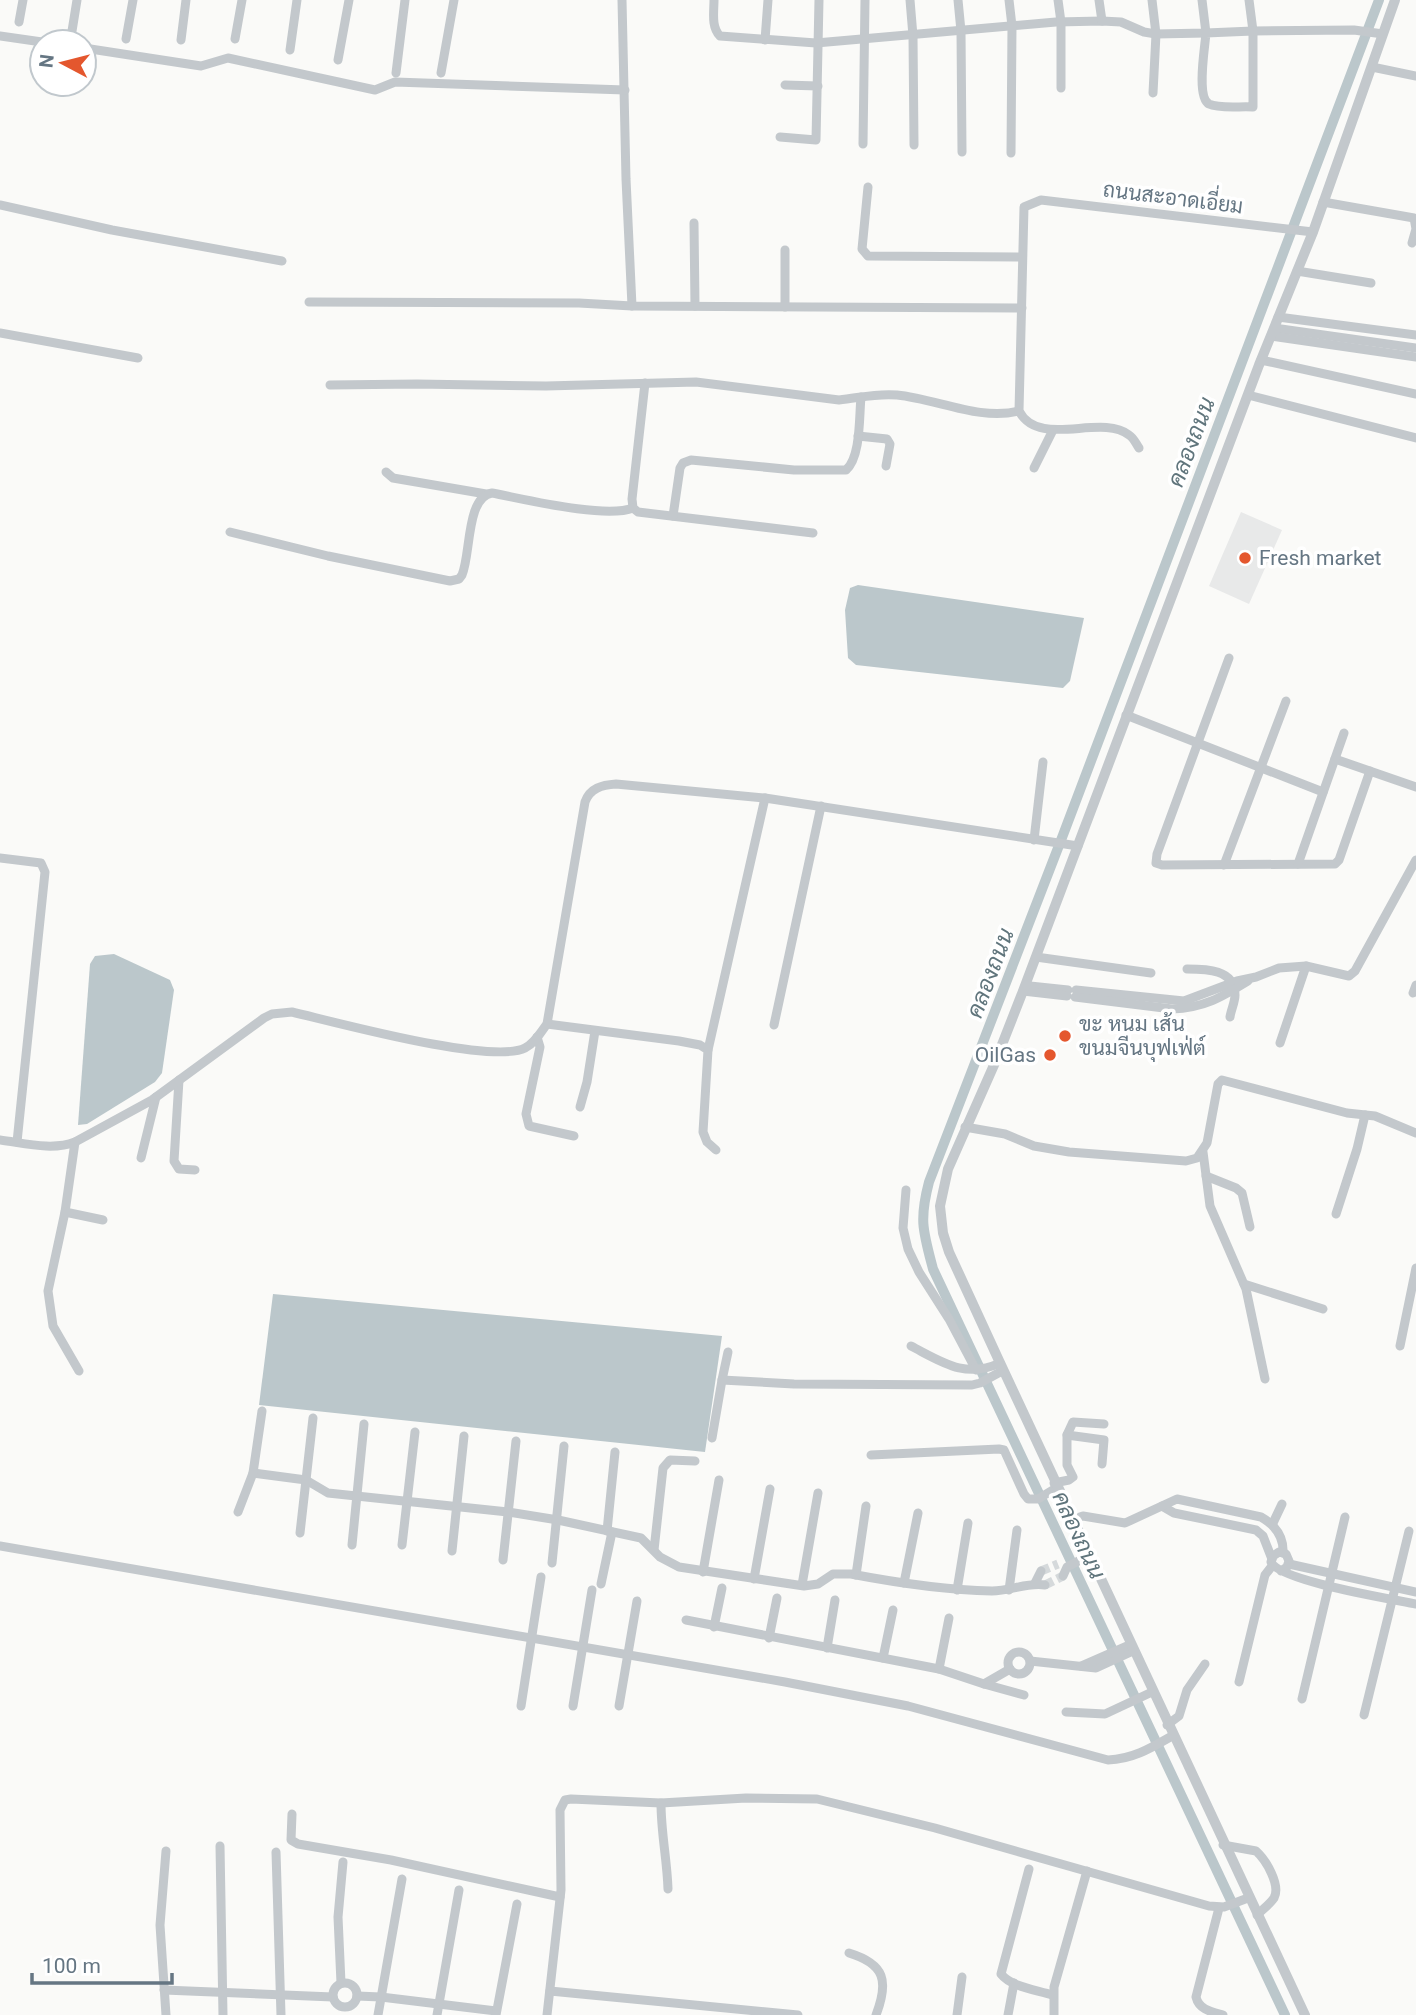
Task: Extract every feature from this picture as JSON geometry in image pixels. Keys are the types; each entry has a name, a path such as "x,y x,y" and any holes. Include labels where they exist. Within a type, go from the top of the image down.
{"street":[{"path":"19,22 23,0"},
{"path":"72,28 77,0"},
{"path":"126,39 133,0"},
{"path":"181,40 186,0"},
{"path":"235,39 242,0"},
{"path":"290,50 298,0"},
{"path":"338,60 349,0"},
{"path":"396,73 405,0"},
{"path":"441,73 454,0"},
{"path":"622,0 632,306"},
{"path":"714,0 713,23 720,36 819,43 1060,22 1102,21 1121,22 1156,34 1354,30 1379,34"},
{"path":"765,40 768,0"},
{"path":"780,137 816,140 819,0"},
{"path":"863,144 865,0"},
{"path":"910,0 914,36 914,145"},
{"path":"958,0 961,31 962,152"},
{"path":"1009,0 1012,26 1011,153"},
{"path":"1058,0 1061,88"},
{"path":"1100,0 1102,21"},
{"path":"1152,0 1156,34 1153,93"},
{"path":"1202,0 1206,33 1201,88 1205,101 1210,105 1253,107 1254,31 1249,0"},
{"path":"1305,2015 1257,1915 1245,1899 1223,1844 1127,1650 1071,1520 999,1368 949,1252 943,1233 940,1206 948,1170 994,1065 1036,957 1072,845 1126,715 1297,271 1307,231 1323,201 1372,67 1379,34 1395,0"},
{"path":"0,36 28,41"},
{"path":"98,50 201,66 228,58 375,90 395,82 625,90"},
{"path":"1372,67 1416,76"},
{"path":"785,85 818,86"},
{"path":"868,187 862,249 868,256 1022,257 1019,411 1024,419 1054,430 1116,429 1127,433 1139,448"},
{"name":"ถนนสะอาดเอี่ยม","path":"1022,257 1024,207 1041,200 1307,231"},
{"path":"1323,201 1414,218 1416,229 1412,243"},
{"path":"0,205 282,261"},
{"path":"694,223 695,306"},
{"path":"785,250 785,307"},
{"path":"1297,271 1371,283"},
{"path":"309,302 1022,308"},
{"path":"1278,317 1416,335"},
{"path":"1272,332 1416,348"},
{"path":"1272,332 1416,357"},
{"path":"0,333 138,358"},
{"path":"1261,360 1416,394"},
{"path":"330,385 546,386 696,382 839,400 873,393 997,414 1019,411"},
{"path":"633,508 645,383"},
{"path":"1248,395 1416,438"},
{"path":"673,516 680,468 683,463 691,460 794,470 846,470 856,456 861,397"},
{"path":"1034,468 1054,430"},
{"path":"858,436 887,439 890,443 886,466"},
{"path":"386,472 393,478 486,494 603,511 626,511 633,508"},
{"path":"230,532 328,556 450,581 459,579 462,575 476,504 486,494"},
{"path":"633,508 638,512 813,533"},
{"path":"1229,658 1156,863 1329,866 1339,860 1370,771"},
{"path":"1224,865 1286,701"},
{"path":"1126,715 1323,792"},
{"path":"1298,864 1344,733"},
{"path":"1335,759 1416,787"},
{"path":"1034,840 1043,762"},
{"path":"0,1140 64,1146 75,1142 156,1097 264,1018 282,1012 292,1012 430,1044 502,1054 525,1048 547,1024 564,914 588,794 601,786 616,784 765,798 1072,845"},
{"path":"716,1150 707,1142 703,1132 708,1050 765,798"},
{"path":"775,1025 821,806"},
{"path":"0,858 41,863 45,872 17,1142"},
{"path":"1024,988 1129,1000 1184,1001 1279,968 1306,966 1349,976 1356,971 1416,860"},
{"path":"1036,957 1151,973"},
{"path":"1280,1043 1306,966"},
{"path":"1187,968 1216,970 1232,986 1235,996 1230,1017"},
{"path":"547,1024 678,1041 700,1045 708,1050"},
{"path":"580,1107 595,1031"},
{"path":"537,1037 540,1047 526,1114 527,1123 529,1126 574,1136"},
{"path":"179,1080 174,1161 179,1169 195,1170"},
{"path":"965,1127 1005,1134 1034,1146 1069,1152 1186,1161 1203,1152 1218,1084 1222,1080 1348,1113 1375,1116 1416,1133"},
{"path":"141,1158 156,1097"},
{"path":"1336,1214 1357,1150 1365,1115"},
{"path":"75,1142 48,1302 54,1326 79,1371"},
{"path":"1203,1152 1210,1206 1244,1284 1265,1379"},
{"path":"1206,1176 1242,1193 1250,1227"},
{"path":"906,1190 903,1228 908,1249 979,1371"},
{"path":"65,1212 103,1220"},
{"path":"1401,1346 1416,1268"},
{"path":"1244,1284 1324,1309"},
{"path":"911,1346 949,1365 979,1371 999,1368"},
{"path":"712,1438 728,1352"},
{"path":"722,1380 925,1385 980,1383 999,1368"},
{"path":"238,1512 253,1473 262,1412"},
{"path":"300,1533 313,1418"},
{"path":"871,1455 999,1448 1004,1450 1024,1494 1028,1499 1038,1499 1073,1477 1067,1465 1067,1435 1070,1425 1073,1422 1104,1424"},
{"path":"352,1545 364,1423"},
{"path":"402,1545 415,1432"},
{"path":"1067,1435 1104,1440 1102,1464"},
{"path":"452,1551 464,1436"},
{"path":"503,1560 516,1440"},
{"path":"552,1563 564,1446"},
{"path":"601,1584 610,1532 615,1452"},
{"path":"654,1550 663,1468 670,1460 695,1461"},
{"path":"253,1473 306,1480 328,1493 508,1512 641,1538 660,1557 679,1567 703,1572 802,1585 818,1584 833,1574 957,1590 1009,1590 1035,1583 1045,1585"},
{"path":"703,1572 719,1480"},
{"path":"754,1579 769,1489"},
{"path":"802,1585 818,1493"},
{"path":"1071,1520 1083,1516 1125,1523 1177,1499 1261,1517 1273,1523 1283,1542 1283,1553 1288,1557 1265,1575 1239,1682"},
{"path":"1273,1523 1282,1504"},
{"path":"856,1575 866,1506"},
{"path":"1162,1506 1174,1513 1256,1530 1263,1536 1279,1565 1329,1587 1416,1604"},
{"path":"904,1583 918,1513"},
{"path":"1302,1699 1345,1517"},
{"path":"957,1590 968,1523"},
{"path":"1009,1590 1017,1530"},
{"path":"1364,1715 1409,1531"},
{"path":"0,1546 583,1646 908,1706 1108,1760 1124,1759 1148,1750 1168,1733 1179,1716 1188,1690 1205,1664"},
{"path":"1064,1568 1085,1557"},
{"path":"1279,1565 1333,1573 1416,1592"},
{"path":"1035,1583 1041,1571"},
{"path":"521,1706 541,1577"},
{"path":"714,1627 722,1588"},
{"path":"573,1706 592,1590"},
{"path":"769,1637 777,1598"},
{"path":"827,1648 835,1600"},
{"path":"620,1706 637,1601"},
{"path":"883,1658 893,1610"},
{"path":"939,1669 949,1618"},
{"path":"686,1620 939,1669 1024,1695"},
{"path":"1030,1661 1081,1666 1105,1660 1127,1650"},
{"path":"1015,1652 1025,1653 1030,1666 1023,1673 1010,1669 1009,1659 1015,1652"},
{"path":"984,1684 1010,1669"},
{"path":"1066,1712 1105,1714 1149,1693"},
{"path":"547,2015 561,1897 560,1810 565,1800 588,1798 661,1803 746,1798 817,1799 935,1828 1222,1908 1245,1899"},
{"path":"661,1803 661,1833 667,1859 668,1889"},
{"path":"292,1814 290,1836 293,1842 298,1844 391,1860 561,1897"},
{"path":"1223,1844 1256,1851 1272,1876 1276,1886 1274,1898 1257,1915"},
{"path":"220,1846 223,2015"},
{"path":"166,1851 160,1925 166,2015"},
{"path":"276,1852 281,2015"},
{"path":"341,1983 338,1917 342,1862"},
{"path":"1029,1870 1001,1970 1002,1976 1014,1983 1052,1995"},
{"path":"1054,2015 1052,1995 1087,1871"},
{"path":"378,2015 402,1879"},
{"path":"437,2015 459,1890"},
{"path":"357,1996 496,2013 517,1904"},
{"path":"1222,1908 1196,1997 1206,2010 1223,2015"},
{"path":"849,1953 871,1961 882,1977 883,1985 876,2015"},
{"path":"957,2015 962,1978"},
{"path":"341,1983 353,1986 357,1996"},
{"path":"341,1983 335,1988 333,1997 336,2003 346,2011 357,1996"},
{"path":"1009,2015 1014,1983"},
{"path":"164,1990 333,1997"},
{"path":"550,1991 798,2015"}],"shaded area":[{"name":"Fresh market","path":"1241,512 1282,530 1249,604 1209,586"},
{"path":"858,585 1084,618 1070,681 1063,688 856,665 848,658 845,610 850,588"},
{"path":"114,954 170,980 174,990 162,1073 155,1082 87,1124 78,1125 90,964 95,956"},
{"path":"273,1294 722,1336 705,1452 259,1405"}],"waterway":[{"name":"คลองถนน","path":"1285,2015 933,1269 923,1216 929,1182 1379,0"}],"tunnel":[{"path":"1041,1571 1058,1564"},
{"path":"1045,1585 1063,1576"}],"place":[{"name":"Fresh market","path":"1245,558"},
{"name":"ขะ หนม เส้น ขนมจีนบุฟเฟ่ต์","path":"1065,1036"},
{"name":"OilGas","path":"1050,1055"}]}
